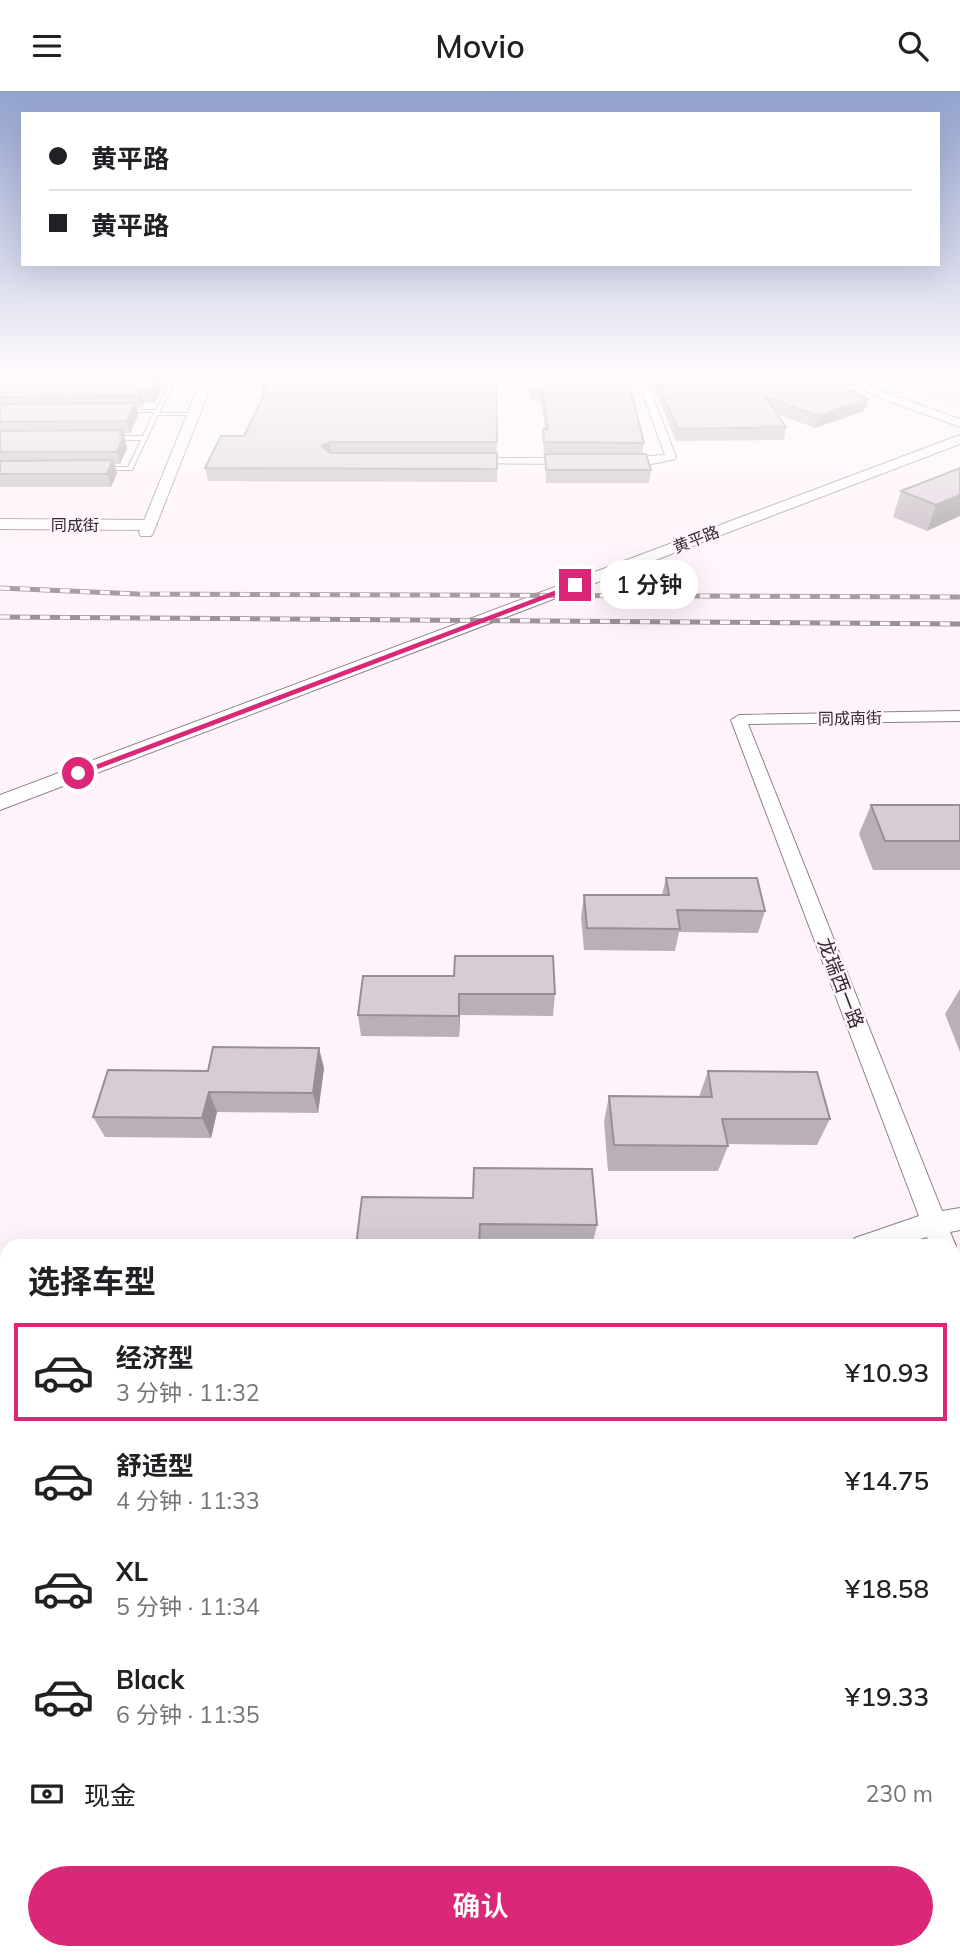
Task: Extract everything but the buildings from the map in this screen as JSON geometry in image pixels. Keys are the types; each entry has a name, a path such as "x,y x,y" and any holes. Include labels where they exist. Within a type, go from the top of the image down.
{"main road":[{"name":"黄平路","path":"0,795 895,460"},
{"name":"黄平路","path":"0,803 897,460"},
{"name":"同成街","path":"0,524 147,529"},
{"name":"同成街","path":"0,532 147,529"}],"street":[{"path":"147,529 175,460"},
{"path":"484,460 582,461"},
{"path":"610,461 655,460"},
{"name":"同成南街","path":"740,720 960,716"},
{"name":"龙瑞西一路","path":"740,720 940,1239"},
{"path":"885,1239 934,1223 960,1219"}],"lane":[{"path":"91,469 130,469 134,460"}],"railway":[{"path":"0,588 138,594 960,597"},
{"path":"0,617 960,624"}],"route":[{"path":"78,773 575,585"}]}
